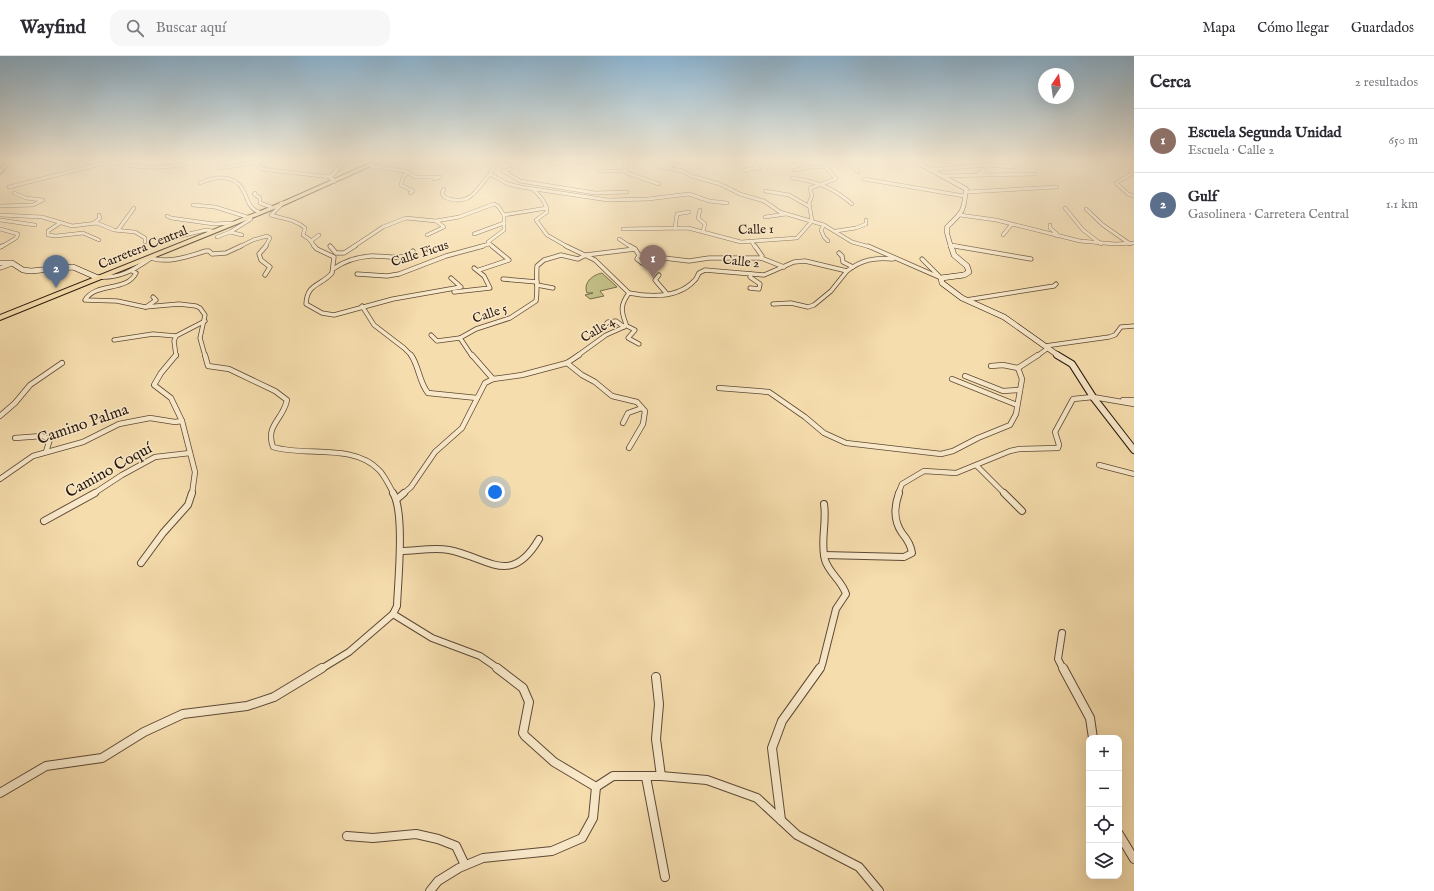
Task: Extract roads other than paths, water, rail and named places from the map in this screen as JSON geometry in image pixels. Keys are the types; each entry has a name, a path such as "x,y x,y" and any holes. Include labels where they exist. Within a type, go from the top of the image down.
{"highway":[{"name":"Carretera Central","path":"0,317 151,258 291,199"},
{"name":"Carretera Central","path":"98,278 213,227 220,227 232,223 282,203"}],"street":[{"path":"0,206 33,205 43,200 34,199"},
{"path":"246,199 254,211 259,212"},
{"path":"260,199 260,203 271,207"},
{"path":"446,199 463,199"},
{"path":"542,199 548,208"},
{"path":"600,199 648,199"},
{"path":"703,199 727,203"},
{"path":"757,199 764,201 780,212 824,225 852,242 864,244 941,278 964,275 969,272 967,266 954,255 947,233 948,227 960,215 964,208 965,199"},
{"path":"796,199 810,207"},
{"path":"812,199 809,203 812,221"},
{"path":"847,199 852,204"},
{"path":"282,203 271,215 296,220 301,223 305,228 302,234 311,241 317,249 334,257 334,269 331,275 315,284 306,296 306,304 329,316 362,306 461,287 451,278"},
{"path":"193,204 215,207 251,219 230,232 217,237"},
{"path":"330,246 336,253 344,253 383,227 406,218 436,221 459,217 491,204 498,206 504,215 504,223 503,231 488,242 509,260 479,270"},
{"path":"118,230 134,208"},
{"path":"504,215 548,208"},
{"path":"548,208 546,212 536,220 539,226 554,240 595,260 608,274 628,290 629,293"},
{"path":"1065,208 1083,230 1100,244"},
{"path":"1086,209 1103,225 1128,244 1134,246"},
{"path":"700,210 698,218 705,224 703,231"},
{"path":"675,228 677,214 689,212"},
{"path":"0,214 42,218 72,226 93,223 118,230 135,232 145,238 145,242"},
{"path":"766,217 788,214"},
{"path":"93,223 100,218 99,215"},
{"path":"960,215 1013,225 1080,242 1100,244 1134,243"},
{"path":"167,216 213,227"},
{"path":"0,220 35,225"},
{"path":"836,231 856,228 866,224 866,220"},
{"path":"427,235 444,227 436,221"},
{"name":"Calle 1","path":"623,229 688,228 703,231 733,241 752,242 798,237 812,221"},
{"path":"187,222 213,227"},
{"path":"60,223 48,231 48,235 58,236 81,233 99,240"},
{"path":"172,238 232,223"},
{"path":"474,234 504,223"},
{"path":"824,225 822,230 824,237 828,241"},
{"path":"1005,236 1014,226 1013,225"},
{"path":"1050,225 1050,228 1057,234 1057,236"},
{"path":"0,229 18,234 16,238 0,247"},
{"path":"230,232 242,235"},
{"path":"311,241 319,235"},
{"path":"0,264 12,263 23,270 31,271 73,267 98,278 108,278 132,271 151,258 159,260 178,258 206,250 214,255 240,247 254,238 267,236 270,238 269,242 259,254 261,260 270,267 265,275"},
{"path":"619,239 635,249 639,255 637,259 642,263"},
{"path":"752,242 762,256 760,258"},
{"name":"Calle Ficus","path":"357,274 387,276 400,274 446,256 489,244"},
{"path":"951,245 1031,259"},
{"name":"Calle 5","path":"493,380 473,355 461,343 460,338 474,329 505,321 516,316 536,301 537,266 544,260 561,255 575,259 586,255 635,249"},
{"path":"334,269 351,260 379,256 393,258 405,257 409,256 413,251"},
{"path":"839,253 842,256 842,262 853,267"},
{"path":"639,255 693,261 707,258 760,258 784,267"},
{"path":"773,304 791,303 808,306 814,305 831,291 847,271 859,262 885,258 902,261"},
{"path":"922,260 941,278 942,282 947,288 966,300 1004,317 1032,338 1072,364 1093,397 1134,450"},
{"name":"Calle 2","path":"629,293 638,295 668,294 690,286 696,280 698,273 705,270 766,274 793,262 804,261 847,271"},
{"path":"0,268 12,263"},
{"path":"452,292 490,288 487,280 479,270 474,268"},
{"path":"0,793 46,766 102,758 144,732 183,714 247,706 274,697 349,652 393,614 397,606 400,552 397,499 379,470 362,459 344,453 286,452 273,446 269,439 270,430 286,408 287,400 275,391 229,369 208,366 200,338 201,329 205,321 205,314 196,306 179,304 145,308 117,301 97,302 85,300 94,292 130,281 136,272 132,271"},
{"path":"750,288 759,289 760,287 760,284 750,277 751,274"},
{"path":"659,275 656,276 655,280 668,294"},
{"path":"504,279 553,288"},
{"path":"966,300 1054,286 1056,284"},
{"name":"Calle 4","path":"493,380 522,375 567,362 606,335 624,326 626,324 620,308 622,302 629,293"},
{"path":"145,308 156,300 153,297"},
{"path":"362,306 375,326 402,346 413,357 418,375 428,393 433,395 454,395 477,398"},
{"path":"114,340 138,334 165,333 176,336 205,321"},
{"path":"606,324 608,322 620,322 624,326 635,330 628,338 639,344"},
{"path":"991,366 1003,365 1018,368 1047,347 1115,335 1121,327 1134,326"},
{"path":"431,335 437,341 460,338"},
{"path":"141,563 163,533 188,505 192,495 195,472 182,421 171,398 154,385 161,373 176,355 174,341 176,336"},
{"path":"567,362 582,375 595,382 612,396 637,402 646,411 643,424 629,448"},
{"path":"0,416 15,403 30,385 62,363"},
{"path":"719,388 769,392 805,417 824,433 846,443 941,454 953,451 978,438 1010,425 1016,414 1022,379 1018,368"},
{"path":"965,376 1003,391 1020,390"},
{"path":"952,379 1018,405"},
{"path":"397,499 411,487 435,452 462,428 485,383 493,380"},
{"path":"824,555 894,558 904,557 912,553 911,545 896,523 894,511 902,484 924,471 956,473 977,466 1010,451 1019,449 1058,448 1060,445 1054,432 1073,399 1093,397 1134,404"},
{"path":"1106,399 1134,400"},
{"path":"623,423 628,413 642,408"},
{"name":"Camino Palma","path":"0,479 33,456 83,442 119,424 150,418 174,422 182,421"},
{"path":"15,438 42,436 50,438 46,452"},
{"name":"Camino Coquí","path":"44,521 82,501 122,475 155,457 190,453"},
{"path":"977,466 1022,511"},
{"path":"1099,466 1134,474"},
{"path":"781,820 772,748 782,721 822,665 836,609 846,594 845,589 829,570 824,555 822,546 826,514 824,504"},
{"path":"400,552 451,551 497,566 506,567 518,564 530,556 539,539"},
{"path":"393,614 432,638 480,656 512,678 523,688 529,702 523,733 525,736 554,762 596,787"},
{"path":"1062,633 1058,659 1090,718 1093,735"},
{"path":"656,677 659,704 656,739 661,776"},
{"path":"596,787 613,776 646,778 661,776 707,780 757,798 797,834 859,867 879,891"},
{"path":"646,778 665,877"},
{"path":"430,891 438,881 465,865 483,858 552,851 582,838 593,818 596,787"},
{"path":"347,836 373,838 416,834 438,839 456,846 465,865"},
{"path":"1122,839 1134,859"}],"place":[{"name":"Escuela Segunda Unidad","path":"653,278"},
{"name":"Gulf","path":"56,288"}]}
